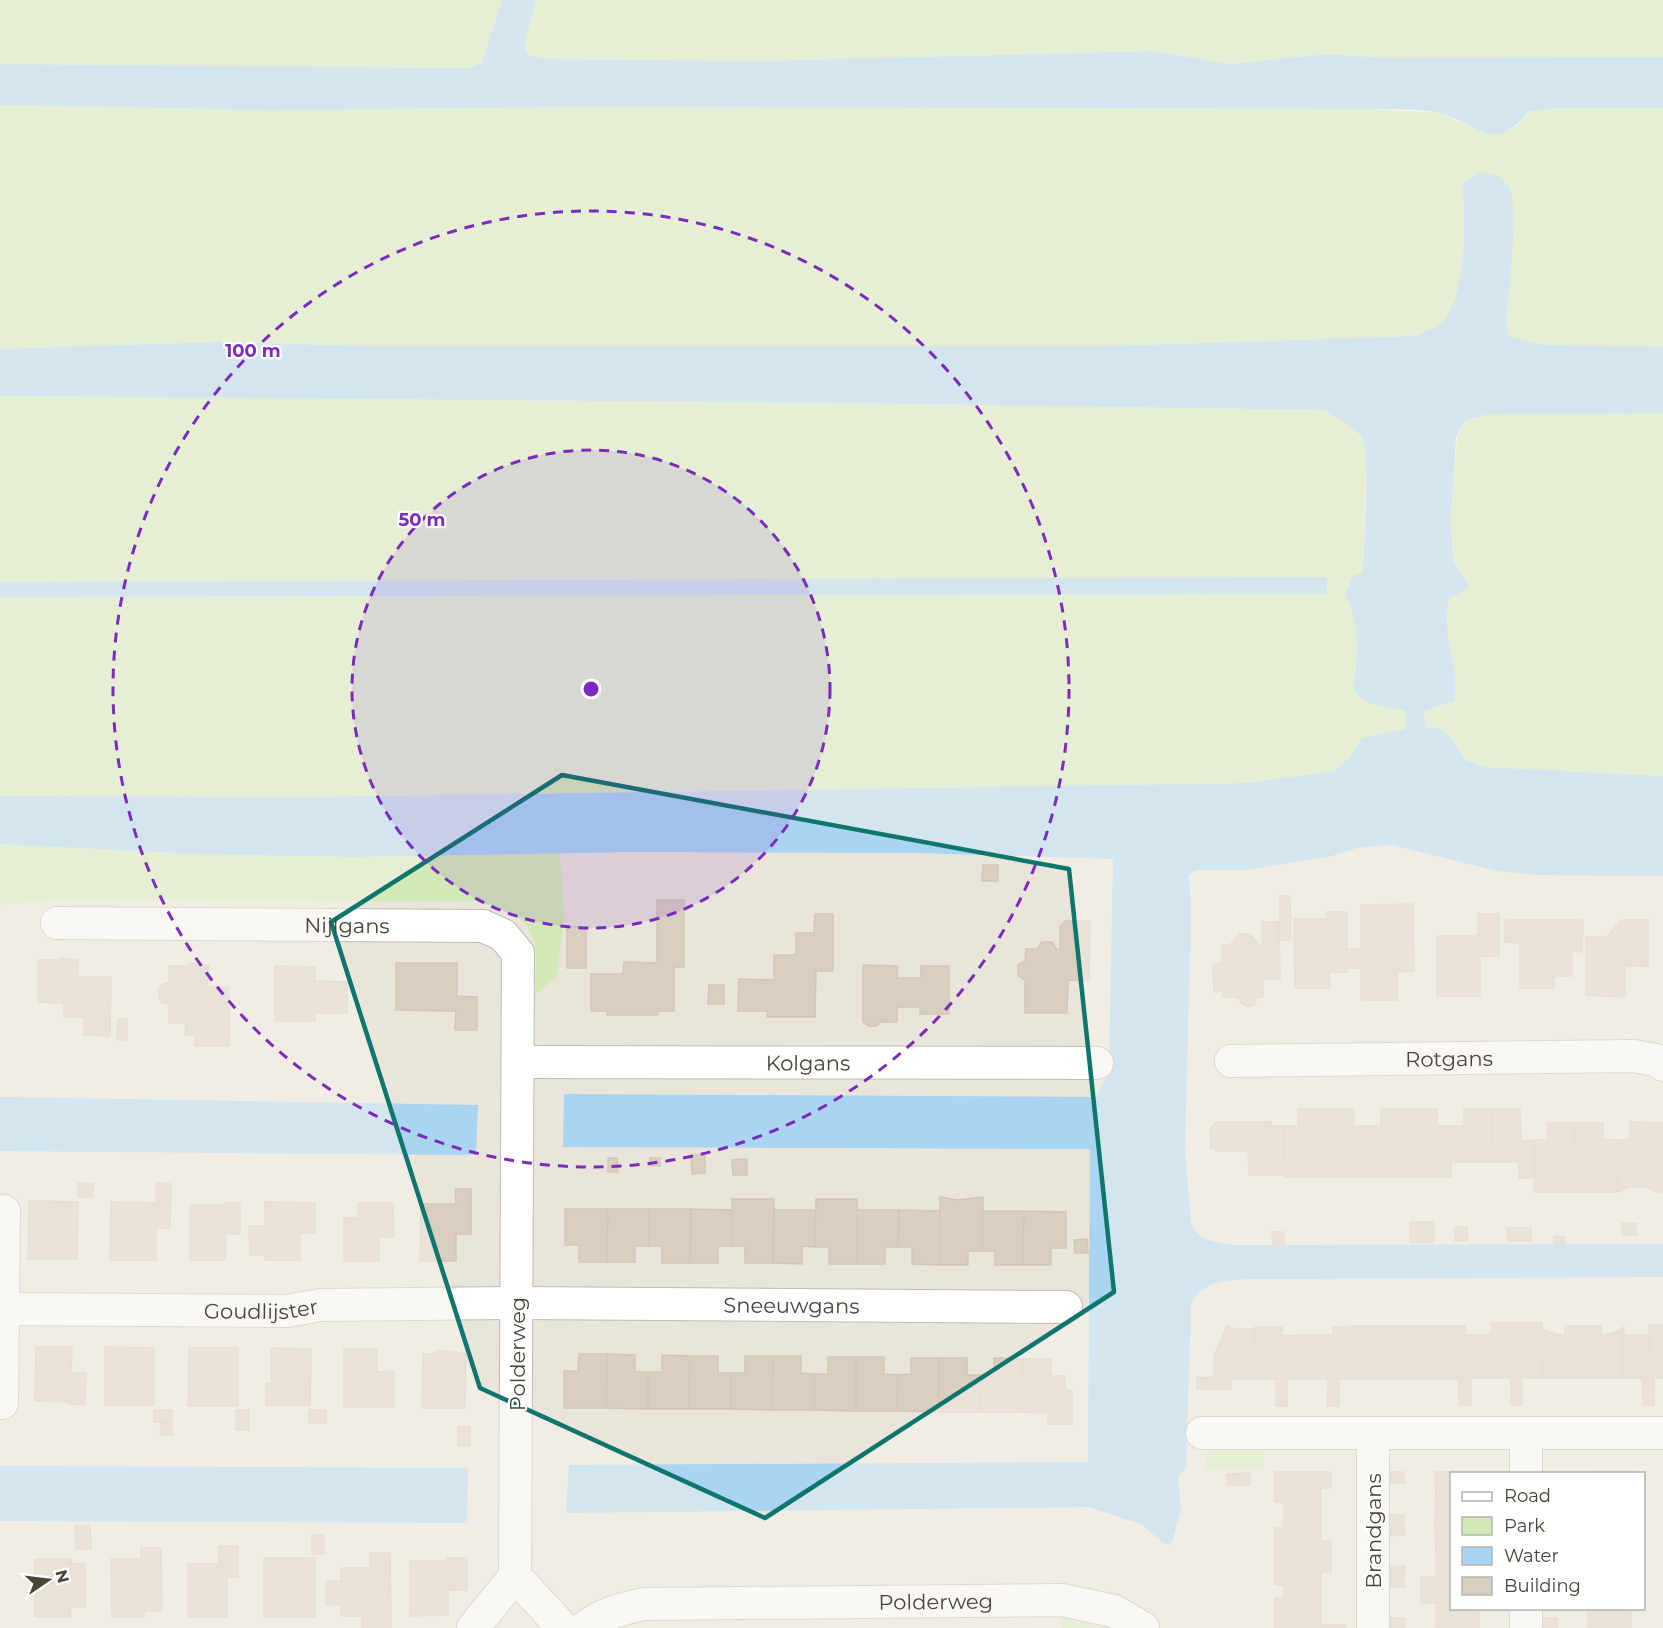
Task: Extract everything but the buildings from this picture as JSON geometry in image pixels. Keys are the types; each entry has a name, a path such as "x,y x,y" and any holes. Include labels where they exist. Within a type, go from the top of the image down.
{"street":[{"name":"Nijlgans","path":"57,923 483,926 503,935 518,953 518,1062"},
{"name":"Rotgans","path":"1231,1061 1634,1056 1656,1060 1663,1065"},
{"name":"Kolgans","path":"518,1062 1097,1063"},
{"name":"Polderweg","path":"515,1576 518,1062"},
{"path":"2,1403 4,1211"},
{"name":"Sneeuwgans","path":"518,1303 1065,1307"},
{"name":"Goudlijster","path":"3,1310 287,1311 320,1305 518,1303"},
{"path":"1202,1433 1663,1433"},
{"name":"Brandgans","path":"1373,1433 1373,1628"},
{"path":"1526,1433 1526,1472"},
{"path":"473,1628 515,1576 563,1628"},
{"name":"Polderweg","path":"584,1628 596,1619 645,1604 856,1615 1062,1600 1114,1611 1143,1628"},
{"path":"1526,1610 1526,1628"}],"highlighted area":[{"path":"562,775 1069,869 1114,1292 765,1518 480,1388 331,922"}],"shaded area":[{"path":"1663,812 1663,1628 0,1628 0,824"}],"green space":[{"path":"0,0 502,0 482,63 469,68 0,64"},
{"path":"536,0 1663,0 1663,57 1387,58 1327,54 1231,64 1154,51 761,61 545,59 530,56 524,46"},
{"path":"0,105 269,110 591,107 1369,109 1443,113 1458,122 1517,127 1529,111 1561,108 1663,108 1663,347 1543,345 1508,337 1462,183 1464,235 1457,291 1444,321 1415,336 1110,346 369,346 216,342 0,349"},
{"path":"0,396 844,403 1325,410 1349,425 1364,440 1366,465 1363,573 1345,595 1356,630 1354,692 1370,704 1406,711 1407,729 1362,738 1347,760 1335,771 1247,783 299,797 0,796 0,597 1327,594 1326,577 0,582"},
{"path":"1663,413 1663,776 1486,767 1466,760 1453,740 1426,729 1424,711 1454,701 1455,675 1448,636 1447,611 1450,598 1470,587 1453,562 1451,519 1457,437 1467,420 1490,414"},
{"path":"0,844 198,854 354,857 560,853 564,914 557,976 535,995 536,958 531,932 513,915 477,901 57,900 0,905"},
{"path":"1264,1444 1264,1469 1206,1469 1207,1445"},
{"path":"1062,1618 1101,1628 1062,1628"}],"water":[{"path":"502,0 536,0 524,46 530,56 545,59 761,61 1154,51 1231,64 1327,54 1387,58 1663,57 1663,108 1561,108 1529,111 1517,124 1497,134 1478,130 1437,112 1369,109 591,107 269,110 0,105 0,64 469,68 482,63"},
{"path":"1480,172 1502,180 1508,186 1512,196 1513,231 1506,325 1509,337 1543,345 1663,347 1663,413 1490,414 1466,420 1456,437 1451,519 1453,562 1470,587 1450,598 1447,611 1448,636 1455,675 1454,701 1424,711 1426,728 1440,728 1453,740 1466,760 1486,767 1663,776 1663,876 1537,875 1498,871 1392,845 1360,847 1328,857 1245,870 1195,870 1189,875 1191,910 1185,1151 1191,1224 1203,1237 1213,1242 1231,1245 1663,1244 1663,1277 1254,1279 1218,1282 1211,1285 1197,1295 1191,1303 1186,1468 1178,1477 1181,1509 1171,1545 1164,1543 1140,1524 1089,1507 566,1513 569,1465 1088,1462 1090,1149 563,1147 564,1094 1096,1097 1109,1070 1113,859 918,853 631,852 354,857 198,854 0,844 0,796 299,797 1247,783 1334,771 1347,760 1362,738 1406,729 1406,711 1370,704 1354,692 1357,655 1356,630 1345,595 1353,576 1363,573 1365,447 1362,438 1354,429 1325,410 844,403 0,396 0,349 216,342 369,346 1110,346 1415,336 1444,321 1452,307 1461,273 1463,254 1462,183"},
{"path":"1327,577 1327,594 0,597 0,582"},
{"path":"0,1097 478,1105 476,1155 0,1151"},
{"path":"0,1466 468,1468 467,1523 0,1521"}]}
